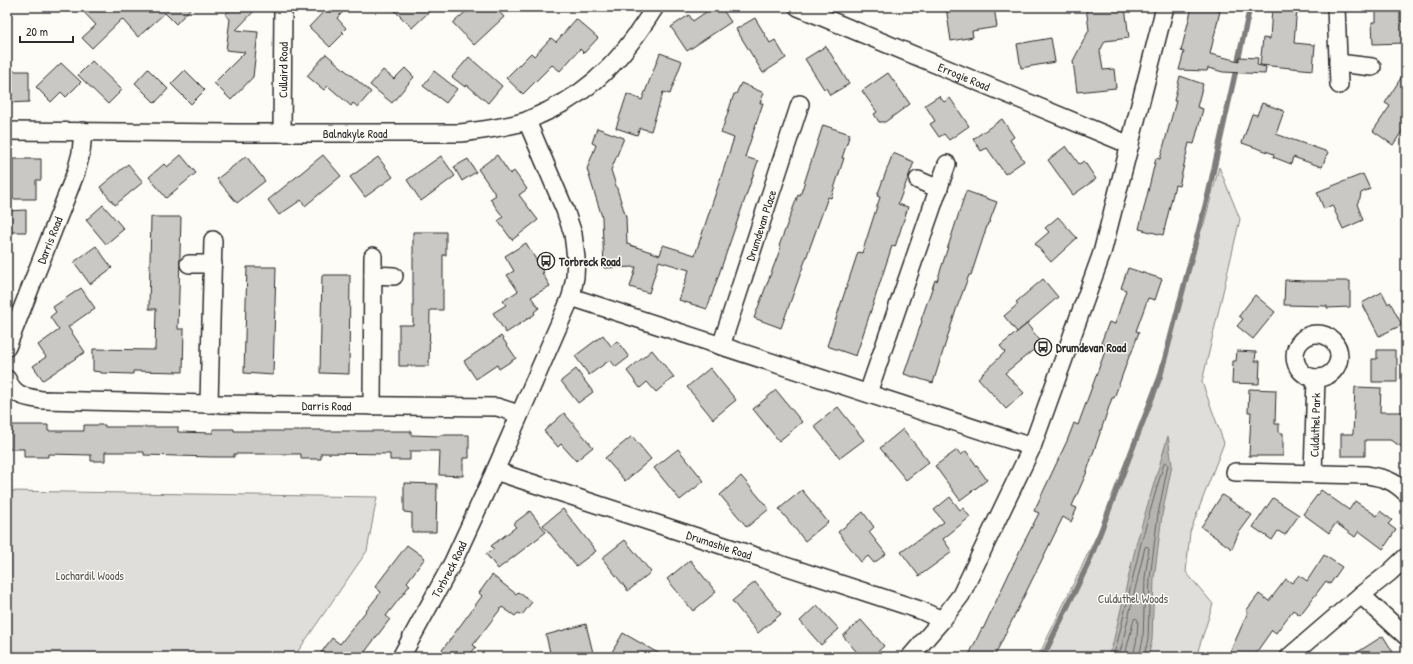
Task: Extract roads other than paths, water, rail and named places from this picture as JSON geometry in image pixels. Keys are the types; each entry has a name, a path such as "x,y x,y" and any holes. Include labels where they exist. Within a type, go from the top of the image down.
{"street":[{"name":"Cullaird Road","path":"282,133 283,7"},
{"name":"Balnakyle Road","path":"7,131 460,133 495,129 527,121 562,104 596,80 636,37 656,7"},
{"name":"Errogie Road","path":"798,7 1130,145"},
{"path":"910,657 942,620 961,595 1032,447 1102,253 1165,7"},
{"path":"1336,7 1339,85"},
{"path":"1338,63 1372,67"},
{"name":"Drumdevan Place","path":"721,346 800,104"},
{"name":"Torbreck Road","path":"401,657 453,562 495,471 571,297 575,277 573,234 565,210 527,121"},
{"name":"Darris Road","path":"7,347 76,172 81,153 83,131"},
{"path":"868,393 947,164"},
{"path":"918,180 939,189"},
{"path":"209,404 214,240"},
{"path":"372,406 373,256"},
{"path":"189,264 213,264"},
{"path":"373,275 394,276"},
{"path":"571,297 1032,447"},
{"name":"Culduthel Park","path":"1313,473 1316,378"},
{"name":"Darris Road","path":"8,384 20,396 43,400 209,404 497,407 520,414"},
{"name":"Drumashie Road","path":"495,471 920,610 942,620"},
{"name":"Culduthel Park","path":"1235,472 1367,475 1383,477 1397,484 1406,493"},
{"path":"1289,657 1406,557"},
{"path":"1361,594 1406,636"}],"water":[{"path":"1168,436 1172,465 1162,515 1154,579 1152,640 1148,657 1107,657 1112,647 1137,541"}],"waterway":[{"path":"1043,657 1089,562 1160,377 1208,195 1250,7"}],"place":[{"name":"Torbreck Road","path":"546,261"},
{"name":"Drumdevan Road","path":"1043,347"}],"park label":[{"name":"Lochardil Woods","path":"90,575"},
{"name":"Culduthel Woods","path":"1133,598"}]}
